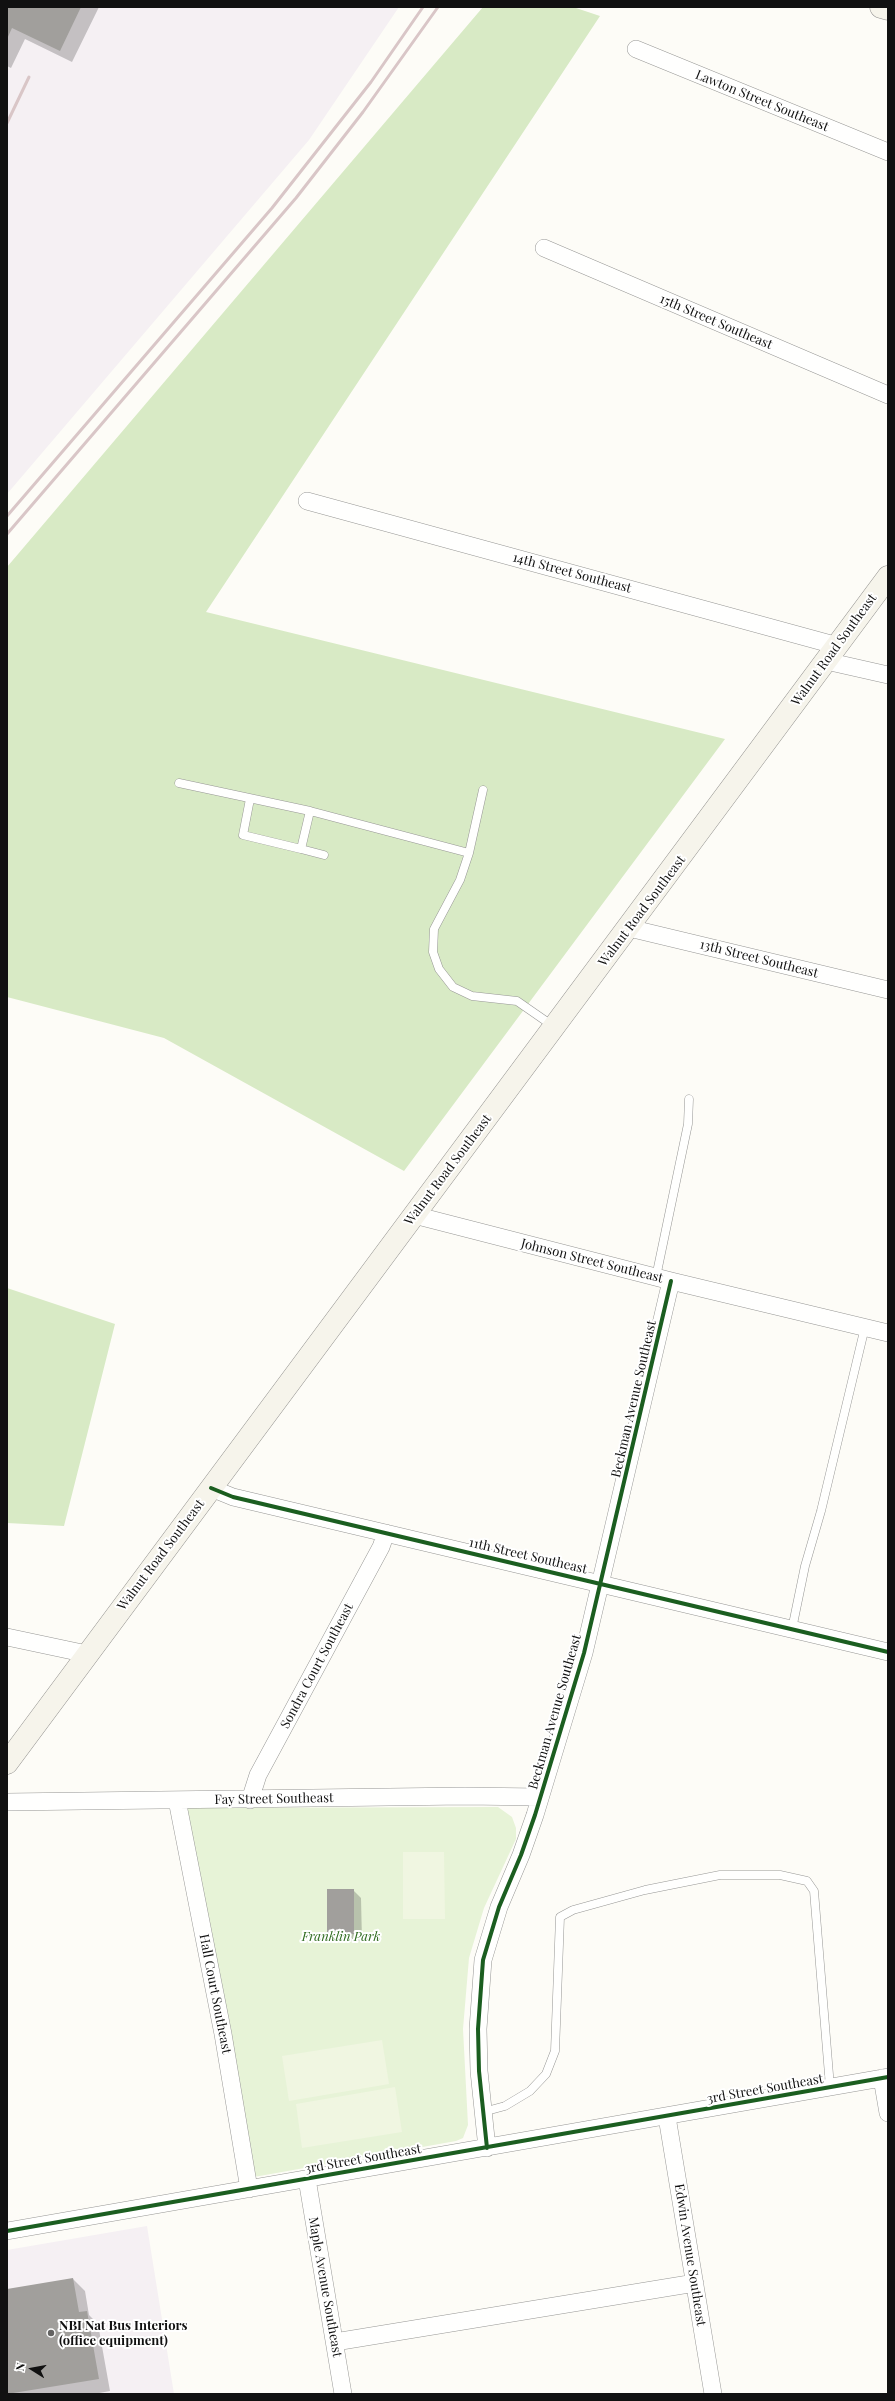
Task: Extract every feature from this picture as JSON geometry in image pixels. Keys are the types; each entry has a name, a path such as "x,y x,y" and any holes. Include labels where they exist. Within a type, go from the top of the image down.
{"main road":[{"path":"882,7 888,9"},
{"name":"Walnut Road Southeast","path":"7,1763 414,1215 630,928 888,577"}],"street":[{"name":"Lawton Street Southeast","path":"636,49 888,152"},
{"name":"15th Street Southeast","path":"544,248 888,395"},
{"name":"14th Street Southeast","path":"307,501 832,653 888,675"},
{"name":"13th Street Southeast","path":"630,928 888,990"},
{"name":"Johnson Street Southeast","path":"414,1215 664,1279 888,1333"},
{"name":"Beckman Avenue Southeast","path":"487,2148 483,2112 478,2029 483,1960 492,1927 521,1855 584,1653 664,1279"},
{"name":"11th Street Southeast","path":"211,1488 233,1497 888,1652"},
{"name":"Sondra Court Southeast","path":"250,1800 258,1775 381,1547 386,1533"},
{"path":"7,1637 87,1654"},
{"name":"Fay Street Southeast","path":"7,1802 466,1796 540,1797"},
{"name":"Hall Court Southeast","path":"177,1800 222,2027 249,2189"},
{"path":"885,2077 888,2113"},
{"name":"3rd Street Southeast","path":"7,2231 667,2117 885,2077"},
{"name":"Edwin Avenue Southeast","path":"667,2117 713,2394"},
{"name":"Maple Avenue Southeast","path":"306,2179 343,2394"},
{"path":"335,2342 695,2283"}],"lane":[{"path":"179,783 310,811 469,853"},
{"path":"483,790 469,853 460,880 434,928 433,952 439,969 453,987 472,996 517,1001 555,1027"},
{"path":"250,799 243,835 324,855"},
{"path":"301,849 310,811"},
{"path":"664,1279 688,1124 689,1099"},
{"path":"792,1629 805,1566 821,1511 865,1327"},
{"path":"483,2112 505,2106 530,2091 546,2074 555,2051 560,1917 573,1910 645,1890 720,1875 780,1875 807,1881 814,1891 830,2087"}],"shaded area":[{"path":"7,7 399,7 309,140 7,494"},
{"path":"147,2226 174,2394 7,2394 7,2250"}],"green space":[{"path":"483,7 573,7 600,16 206,612 725,739 404,1171 164,1038 7,997 7,567"},
{"path":"7,1288 115,1324 64,1526 7,1523"},
{"name":"Franklin Park","path":"498,1807 512,1817 516,1828 516,1839 484,1908 469,1958 463,2029 468,2125 463,2138 456,2141 254,2177 185,1808"},
{"path":"403,1852 444,1852 445,1919 403,1919"},
{"path":"382,2040 389,2084 289,2101 282,2056"},
{"path":"395,2087 402,2132 302,2148 296,2104"}],"building":[{"path":"7,7 81,7 60,51 12,28 7,39"},
{"path":"327,1889 354,1889 354,1934 327,1934"},
{"path":"73,2278 79,2312 87,2311 99,2379 7,2394 7,2289"}],"railway":[{"path":"7,516 272,208 371,82 423,7"},
{"path":"7,534 296,198 363,112 438,7"},
{"path":"7,123 29,77"}],"cycle path":[{"path":"487,2148 479,2071 478,2029 483,1960 499,1907 521,1855 535,1815 584,1653 671,1281"},
{"path":"211,1488 233,1497 888,1652"},
{"path":"7,2231 888,2077"}],"place":[{"name":"NBI Nat Bus Interiors (office equipment)","path":"51,2333"}]}
